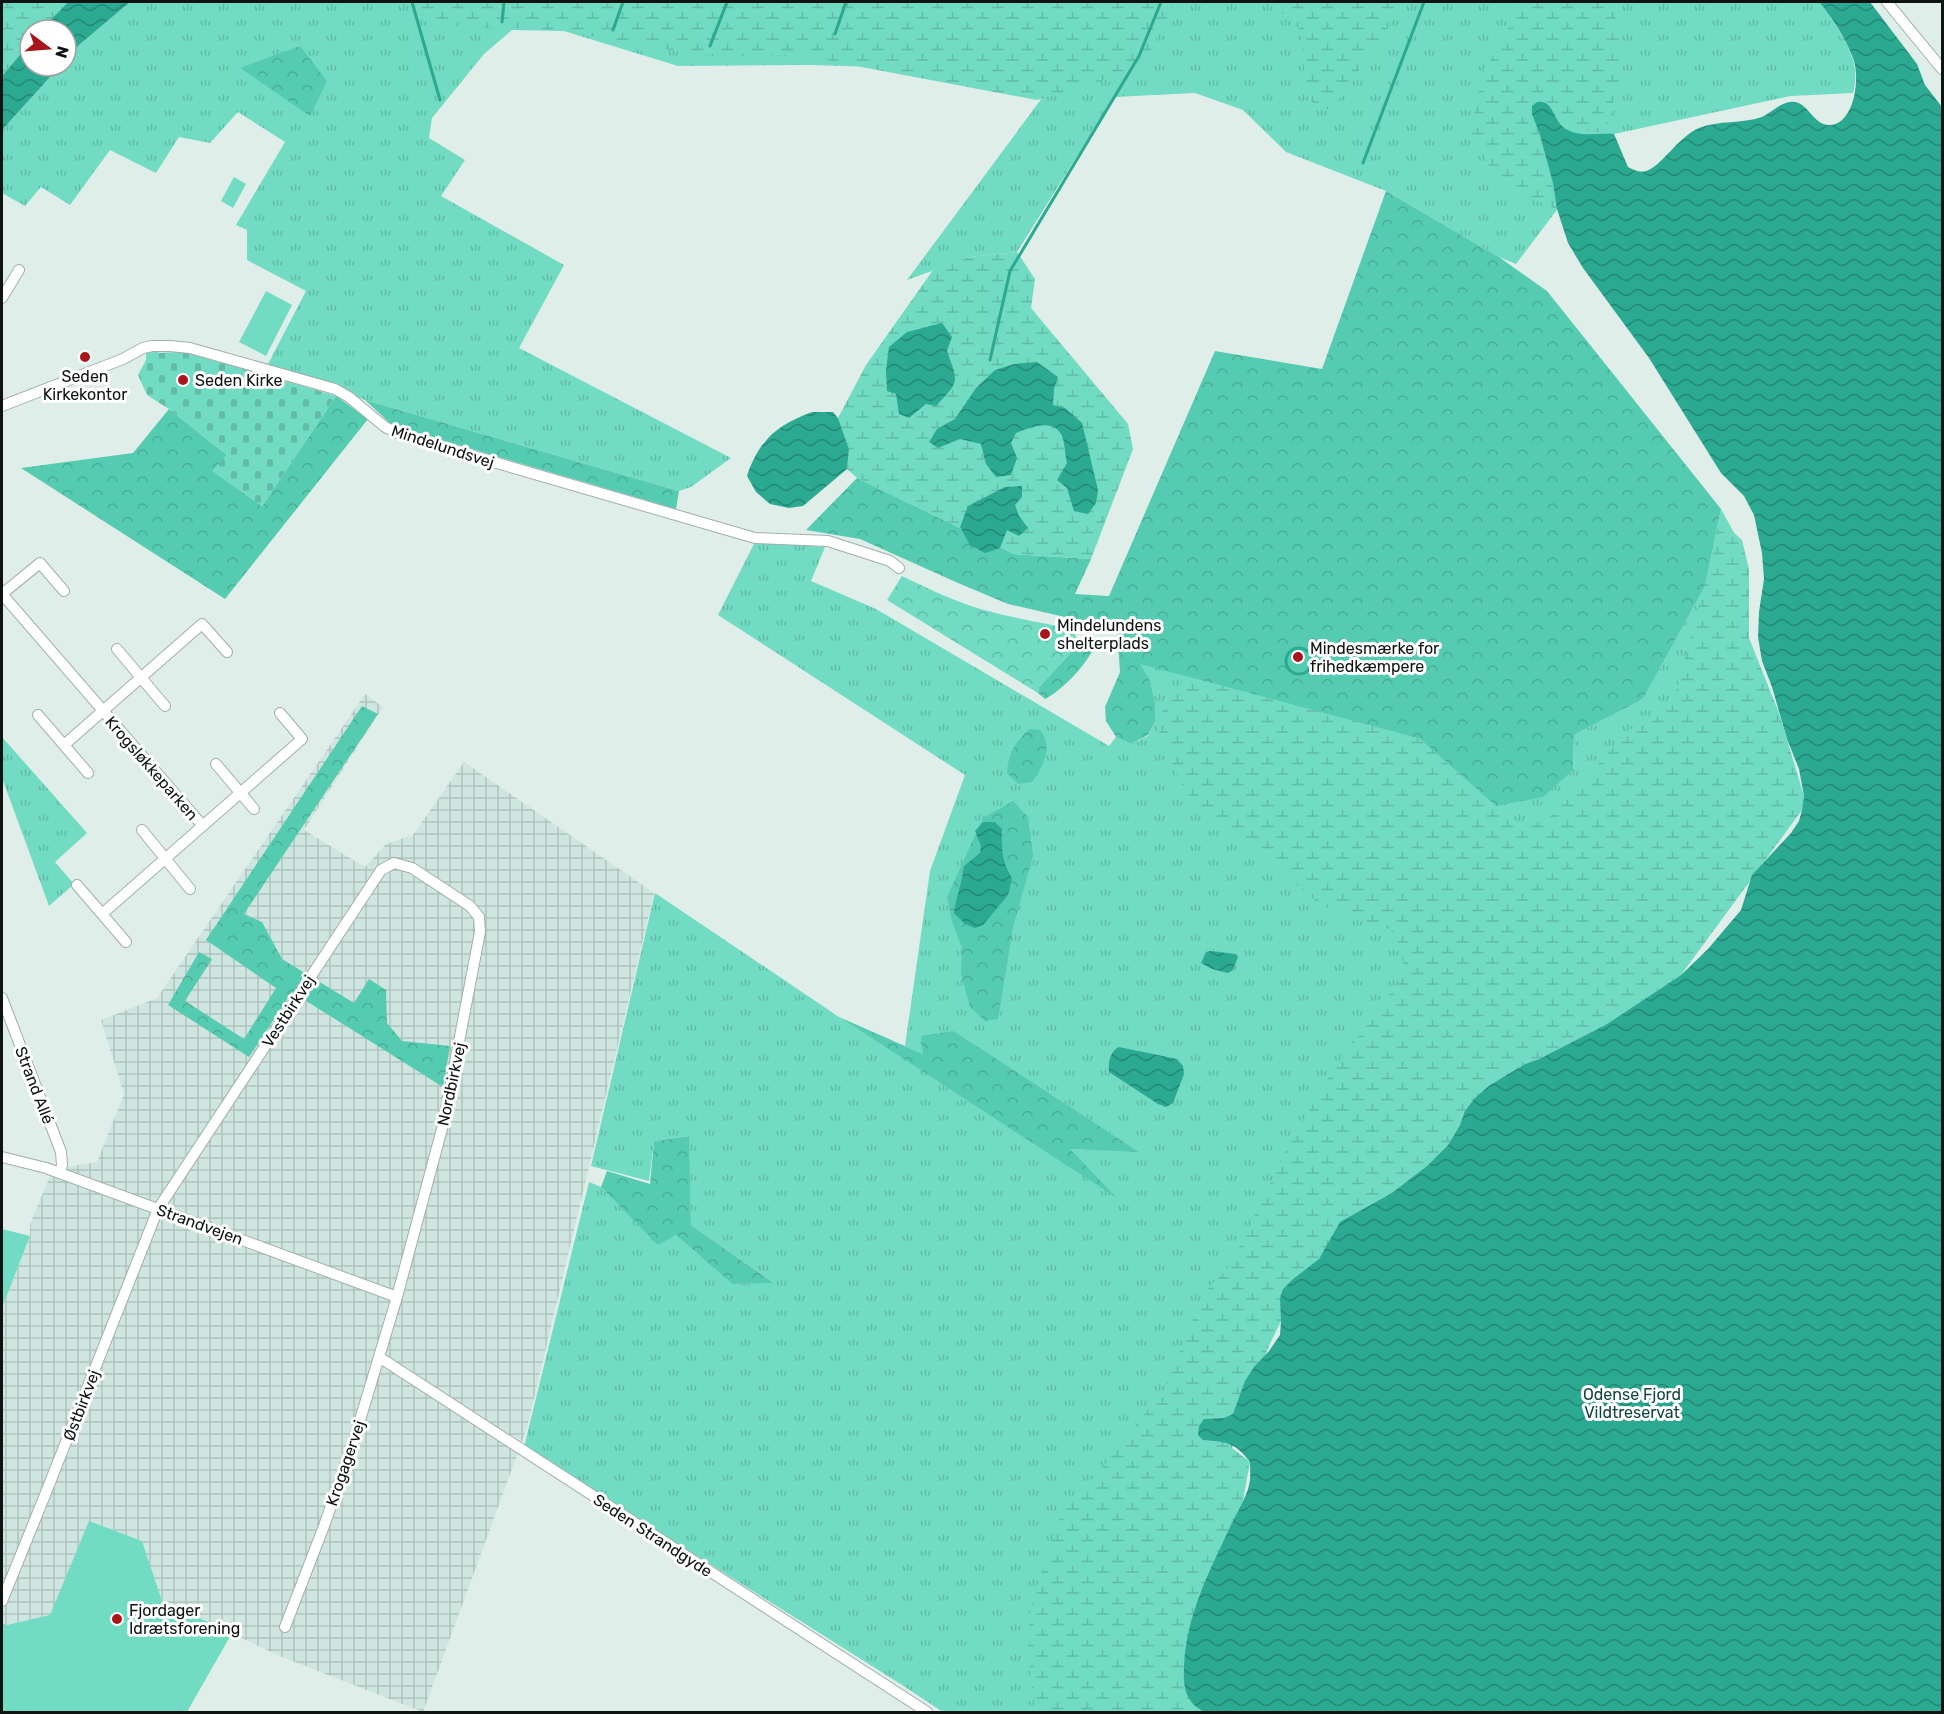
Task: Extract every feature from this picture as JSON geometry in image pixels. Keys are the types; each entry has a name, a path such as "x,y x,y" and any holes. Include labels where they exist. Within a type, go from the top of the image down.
{"street":[{"path":"1887,2 1940,64"},
{"path":"2,298 19,270"},
{"name":"Mindelundsvej","path":"2,406 123,359 143,348 161,346 190,348 335,389 349,397 385,427 404,436 755,538 828,541 890,561 899,568"},
{"name":"Krogsløkkeparken","path":"64,591 40,563 2,594 202,825"},
{"name":"Krogsløkkeparken","path":"63,745 202,624 227,652"},
{"path":"117,649 165,706"},
{"name":"Krogsløkkeparken","path":"102,914 302,739 280,713"},
{"path":"38,715 88,773"},
{"path":"216,764 254,809"},
{"path":"142,830 190,889"},
{"name":"Vestbirkvej","path":"158,1209 381,870 394,863 412,868 441,886"},
{"path":"77,885 126,942"},
{"name":"Nordbirkvej","path":"397,1297 443,1125 480,933 479,917 476,913 470,906 441,886"},
{"name":"Strand Allé","path":"2,998 61,1152 60,1173"},
{"name":"Strandvejen","path":"2,1157 60,1173 397,1297"},
{"name":"Østbirkvej","path":"2,1601 158,1209"},
{"name":"Krogagervej","path":"285,1627 354,1440 397,1297"},
{"name":"Seden Strandgyde","path":"379,1357 927,1713"}],"shaded area":[{"path":"365,694 383,707 304,830 365,867 386,844 413,835 464,762 654,893 527,1428 423,1712 282,1657 162,1601 142,1541 89,1521 50,1616 6,1625 2,1623 2,1308 30,1236 30,1224 53,1169 97,1162 124,1094 101,1020 157,998"}],"green space":[{"path":"2,2 68,2 53,18 18,18 18,57 2,76"},
{"path":"130,2 1819,2 1846,43 1853,61 1855,78 1853,93 1791,96 1614,134 1516,264 1499,257 1386,191 1286,152 1243,110 1195,93 1114,97 1017,252 970,257 907,280 1045,94 908,68 811,65 678,66 564,31 512,30 484,54 432,118 429,138 465,160 441,196 564,265 519,348 731,458 691,487 679,491 365,400 268,364 306,291 247,260 247,230 236,225 285,142 238,112 210,143 179,137 156,173 110,150 70,205 41,187 25,206 2,193 2,130 49,78 78,78 79,45"},
{"path":"414,2 1175,2 1141,69 1037,100 835,62 805,54 730,57 693,54 564,31 473,28 439,24 419,15"},
{"path":"1263,2 1406,2 1332,109 1320,110 1308,98 1300,29 1273,5"},
{"path":"1514,2 1613,2 1623,66 1605,134 1532,114 1540,135 1557,209 1501,187 1471,133 1482,71 1506,39"},
{"path":"300,46 327,81 310,116 240,68"},
{"path":"234,177 246,184 233,208 221,201"},
{"path":"1386,191 1499,257 1547,291 1721,509 1705,586 1643,699 1574,735 1573,770 1543,797 1496,806 1420,739 1140,664 1150,681 1155,704 1155,722 1148,735 1131,744 1116,737 1106,721 1105,707 1120,672 1117,629 1008,604 860,539 806,530 857,478 1014,554 1091,559 1075,594 1109,596 1215,351 1322,369"},
{"path":"1017,252 1035,279 1031,308 1128,424 1133,449 1091,559 1014,554 857,478 847,469 849,449 838,418 866,365 933,270 970,257"},
{"path":"266,291 292,305 266,356 239,342"},
{"path":"158,351 159,353 195,354 336,396 262,506 212,471 227,455 169,409 147,395 138,375 146,360 146,352"},
{"path":"336,396 368,419 225,599 21,468 133,453 169,409 227,455 213,471 262,506"},
{"path":"365,400 679,491 676,509 393,426"},
{"path":"1721,509 1738,540 1544,1039 1322,1198 1137,1712 943,1712 524,1447 589,1182 601,1187 658,1244 676,1235 732,1284 773,1282 691,1225 688,1136 654,1141 649,1181 591,1166 655,893 839,1017 1114,1195 1069,1149 1137,1151 954,1031 923,1054 905,1046 930,871 965,775 718,615 755,542 825,547 811,581 876,609 1109,746 1116,737 1131,744 1148,736 1155,722 1139,663 1420,739 1573,770 1574,735 1643,699 1705,586"},
{"path":"1721,521 1742,540 1749,569 1749,638 1779,713 1804,796 1802,810 1681,975 1607,1024 1525,1064 1490,1085 1448,1145 1427,1166 1326,1250 1319,1259 1281,1321 1223,1441 1250,1462 1205,1712 1035,1712 1028,1654 1030,1608 1061,1514 1075,1495 1106,1463 1165,1388 1203,1294 1230,1266 1289,1145 1328,1078 1405,973 1397,935 1388,929 1322,906 1185,792 1155,722 1186,676 1420,739 1496,806 1515,828 1548,820 1630,729 1650,724 1670,705 1676,692"},
{"path":"902,576 946,597 974,607 1073,629 1079,644 1039,687 1038,693 887,600"},
{"path":"1088,641 1095,645 1087,659 1067,683 1045,699 1038,693 1039,687 1079,644"},
{"path":"362,706 378,714 244,914 262,922 282,959 354,1003 369,979 386,990 387,1023 402,1041 450,1046 443,1087 292,992 249,1057 168,1005 199,952 212,959 185,1001 244,1039 276,988 206,940"},
{"path":"1029,729 1040,730 1047,750 1040,770 1032,782 1018,784 1007,773 1009,760 1016,744"},
{"path":"2,737 87,833 55,862 74,884 49,906 2,778"},
{"path":"1013,801 1028,817 1033,856 1013,927 998,1019 985,1021 970,1007 961,974 962,948 952,921 947,897 983,818"},
{"path":"839,1017 923,1054 921,1036 954,1031 1139,1152 1070,1149 1117,1198"},
{"path":"689,1136 691,1225 774,1283 732,1284 676,1235 658,1245 601,1187 607,1171 650,1184 654,1141"},
{"path":"2,1229 30,1236 2,1308"},
{"name":"Fjordager Idrætsforening","path":"89,1521 142,1541 162,1601 232,1633 187,1712 2,1712 2,1623 7,1625 50,1615"}],"water":[{"path":"68,2 130,2 78,46 78,18 53,18"},
{"name":"Odense Fjord Vildtreservat","path":"1819,2 1870,2 1917,64 1925,85 1942,107 1942,1712 1205,1712 1189,1699 1185,1687 1184,1673 1189,1629 1214,1562 1246,1496 1250,1482 1250,1462 1240,1450 1230,1444 1203,1440 1198,1435 1199,1426 1204,1419 1224,1418 1233,1414 1245,1381 1280,1335 1280,1298 1283,1289 1319,1259 1340,1222 1392,1193 1427,1166 1448,1145 1465,1111 1475,1098 1490,1085 1525,1064 1607,1024 1681,975 1708,949 1741,910 1752,875 1791,833 1799,821 1804,796 1799,769 1762,661 1758,637 1764,579 1762,553 1754,515 1744,496 1721,473 1649,358 1583,268 1568,243 1557,209 1553,183 1540,135 1532,114 1532,106 1537,102 1546,103 1567,130 1586,134 1614,134 1628,167 1642,172 1651,169 1684,138 1699,128 1762,117 1786,103 1801,104 1822,124 1837,123 1844,118 1853,100 1856,69 1844,38"},
{"path":"18,57 18,78 49,78 2,130 2,76"},
{"path":"942,323 952,337 947,351 954,370 955,382 936,406 926,404 909,418 899,414 896,394 887,391 886,370 889,347 907,332"},
{"path":"1037,362 1058,377 1054,389 1053,405 1065,408 1082,423 1098,490 1096,503 1088,514 1074,511 1067,488 1057,480 1067,463 1061,434 1052,426 1040,426 1016,433 1011,443 1017,458 1011,475 996,477 986,464 981,444 960,439 938,448 929,442 937,429 955,419 976,388 995,370 1014,364"},
{"path":"812,412 833,412 838,418 849,449 847,469 803,506 789,508 770,504 756,492 747,476 752,463 764,443 779,428"},
{"path":"1022,486 1022,497 1015,505 1019,516 1028,528 1019,536 1007,530 1000,548 985,553 970,545 960,527 968,506 1005,487"},
{"path":"983,822 995,822 1002,829 1003,855 1012,878 1008,895 983,925 975,928 965,924 954,913 964,866 980,853 981,846 975,831"},
{"path":"1206,952 1236,954 1238,957 1233,970 1228,973 1212,969 1201,963"},
{"path":"1119,1047 1177,1059 1183,1066 1184,1074 1173,1103 1166,1107 1158,1104 1109,1072 1110,1058"}],"waterway":[{"path":"412,2 440,100"},
{"path":"502,22 504,2"},
{"path":"613,30 623,2"},
{"path":"710,46 727,2"},
{"path":"835,34 846,2"},
{"path":"990,360 1010,271 1139,56 1161,2"},
{"path":"1363,163 1424,2"},
{"path":"1299,648 1308,652 1312,661 1308,670 1299,674 1290,670 1286,661 1290,652 1299,648"}],"place":[{"name":"Seden Kirkekontor","path":"85,357"},
{"name":"Seden Kirke","path":"183,380"},
{"name":"Mindelundens shelterplads","path":"1045,634"},
{"name":"Mindesmærke for frihedkæmpere","path":"1298,657"},
{"name":"Fjordager Idrætsforening","path":"117,1619"}]}
